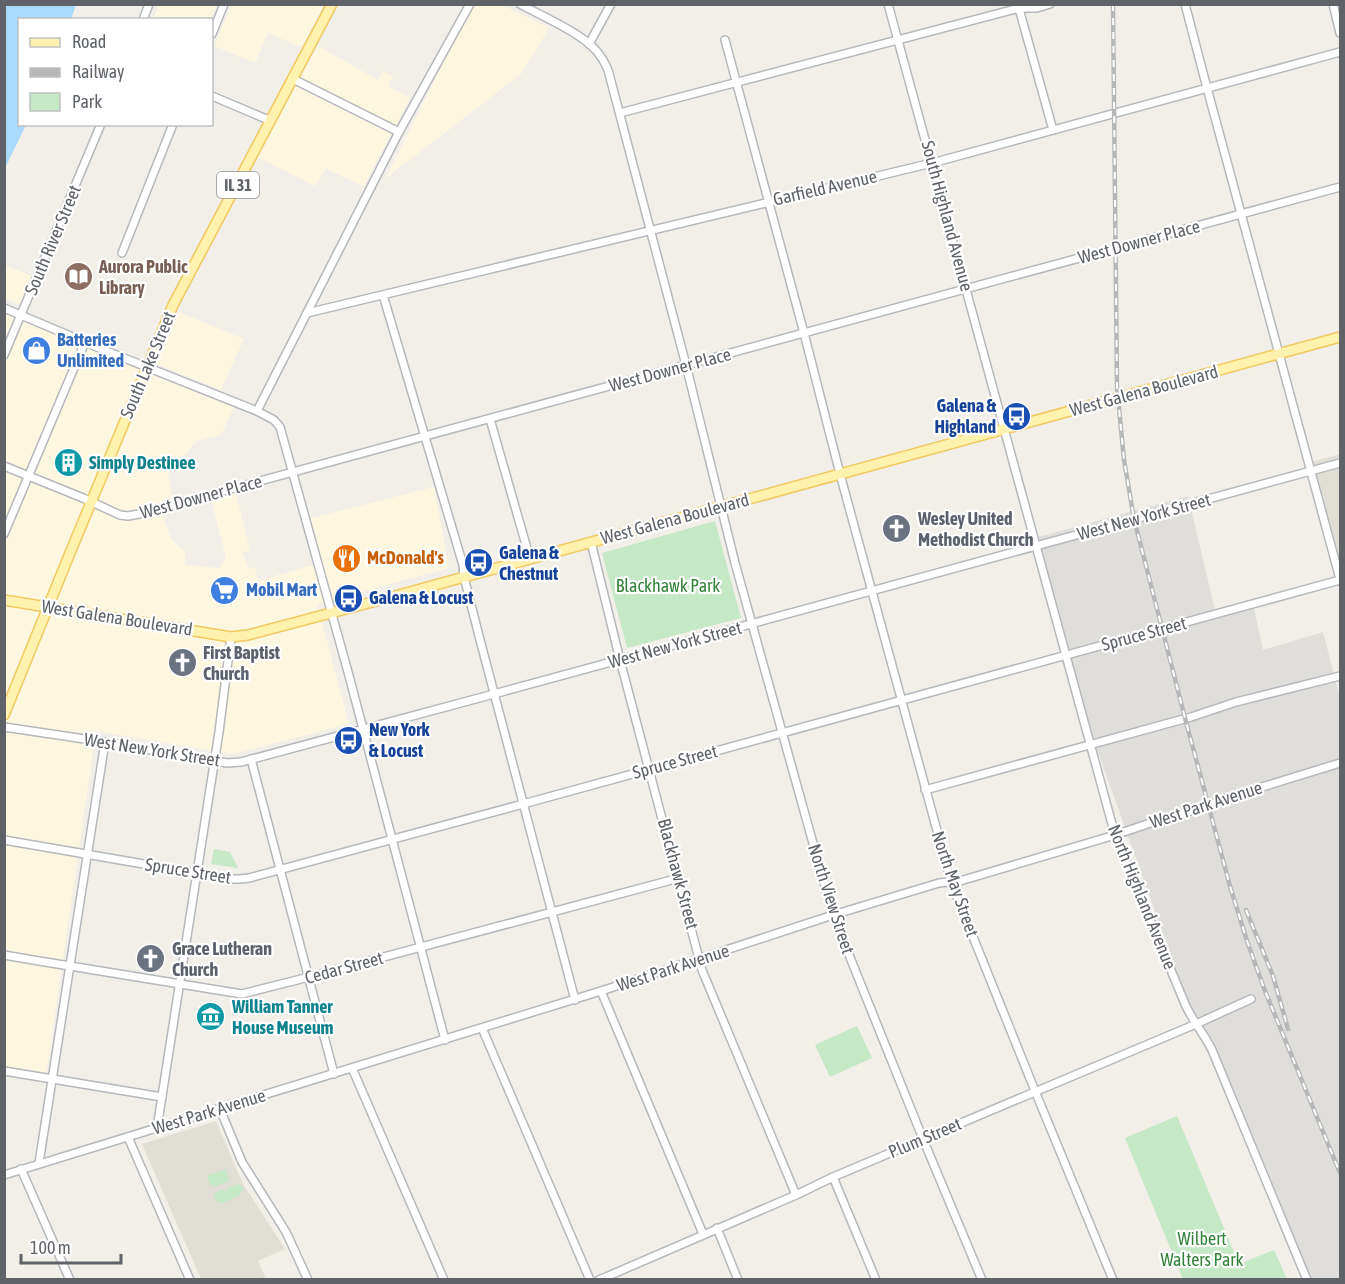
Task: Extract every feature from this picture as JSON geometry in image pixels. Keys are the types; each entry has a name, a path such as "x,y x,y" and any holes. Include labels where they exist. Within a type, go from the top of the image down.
{"main road":[{"name":"South Lake Street","path":"48,607 173,306 332,4"},
{"name":"West Galena Boulevard","path":"4,600 231,637 248,635 1341,337"},
{"name":"IL 31","path":"4,715 48,607"}],"street":[{"path":"213,32 224,4"},
{"path":"257,411 399,132 470,4"},
{"name":"North View Street","path":"520,4 569,30 589,44 601,56 608,70 686,365 720,506 833,915 982,1280"},
{"path":"589,44 611,4"},
{"name":"South Highland Avenue","path":"888,4 1005,428"},
{"path":"620,113 1018,6 1037,8 1050,4"},
{"path":"1185,4 1341,579"},
{"path":"1333,4 1341,33"},
{"path":"1018,6 1053,130"},
{"name":"North May Street","path":"725,40 951,882 1113,1280"},
{"name":"Garfield Avenue","path":"308,313 932,163 1341,52"},
{"path":"293,79 399,132"},
{"path":"213,96 271,121"},
{"name":"South River Street","path":"4,355 100,126"},
{"path":"122,253 172,126"},
{"name":"West Downer Place","path":"4,466 120,515 139,514 1341,187"},
{"path":"383,295 463,565 464,577 494,694 575,1000"},
{"path":"4,309 257,411 274,420 280,427 332,613 445,1040"},
{"path":"4,534 85,342"},
{"path":"490,419 530,559"},
{"name":"North Highland Avenue","path":"1005,428 1118,846 1190,1016 1212,1050 1307,1280"},
{"name":"West New York Street","path":"4,727 233,763 1341,463"},
{"name":"Blackhawk Street","path":"591,542 702,970 796,1195"},
{"name":"Spruce Street","path":"4,840 240,879 1174,627 1341,579"},
{"path":"157,1128 231,637"},
{"path":"926,790 1191,717 1236,702 1341,676"},
{"path":"39,1164 105,742"},
{"path":"251,759 334,1074"},
{"name":"West Park Avenue","path":"4,1175 602,992 833,915 939,883 960,881 1115,835 1209,806 1220,800 1287,778 1341,763"},
{"name":"Cedar Street","path":"4,955 242,994 679,878"},
{"path":"602,992 703,1234"},
{"name":"Plum Street","path":"599,1280 833,1177 1251,999"},
{"path":"482,1028 590,1280"},
{"path":"352,1068 444,1280"},
{"path":"4,1071 162,1096"},
{"path":"220,1109 242,1162 286,1232 308,1280"},
{"path":"128,1137 190,1280"},
{"path":"21,1169 70,1280"},
{"path":"833,1177 876,1280"},
{"path":"717,1228 738,1280"}],"shaded area":[{"path":"159,4 217,4 211,18 153,18"},
{"path":"232,4 324,5 301,47 268,33 255,63 214,46"},
{"path":"472,5 502,5 549,28 521,74 386,178"},
{"path":"318,46 378,80 383,71 393,77 388,86 410,98 364,186 326,169 315,186 257,157"},
{"path":"4,265 34,277 22,306 5,298"},
{"path":"4,309 235,405 221,435 197,441 168,473 174,507 161,510 171,539 185,552 186,565 219,568 226,557 210,496 235,490 250,550 243,552 248,569 255,567 258,581 316,564 304,520 434,487 449,568 317,604 349,724 233,754 96,731 45,1083 5,1076"},
{"path":"179,312 244,339 221,390 156,364"},
{"path":"1340,454 1340,561 1312,462"},
{"path":"1188,496 1215,610 1252,599 1263,650 1323,632 1340,698 1340,1279 1309,1279 1189,1007 1092,735 1038,537"},
{"path":"216,1121 243,1184 285,1249 258,1261 266,1279 201,1279 142,1144"}],"green space":[{"name":"Blackhawk Park","path":"715,521 741,618 627,648 602,553"},
{"path":"214,849 230,852 238,868 211,864"},
{"path":"857,1026 872,1058 830,1077 815,1045"},
{"name":"Wilbert Walters Park","path":"1177,1116 1239,1264 1274,1250 1287,1279 1183,1279 1125,1138"},
{"path":"226,1169 229,1181 217,1186 210,1185 207,1176"},
{"path":"238,1184 243,1189 239,1196 222,1203 216,1201 215,1193 220,1190 227,1191"}],"water":[{"path":"5,4 76,5 71,18 18,18 18,126 26,126 5,168"}],"railway":[{"path":"1113,4 1117,387 1124,460 1134,519 1185,718 1247,941 1265,991 1340,1173"},
{"path":"1246,910 1273,976 1288,1029"}],"place":[{"name":"Aurora Public Library","path":"78,277"},
{"name":"Batteries Unlimited","path":"36,350"},
{"name":"Galena & Highland","path":"1017,416"},
{"name":"Simply Destinee","path":"68,463"},
{"name":"Wesley United Methodist Church","path":"897,529"},
{"name":"McDonald's","path":"346,558"},
{"name":"Galena & Chestnut","path":"478,563"},
{"name":"Mobil Mart","path":"225,590"},
{"name":"Galena & Locust","path":"348,598"},
{"name":"First Baptist Church","path":"182,663"},
{"name":"New York & Locust","path":"348,740"},
{"name":"Grace Lutheran Church","path":"151,959"},
{"name":"William Tanner House Museum","path":"211,1017"}]}
